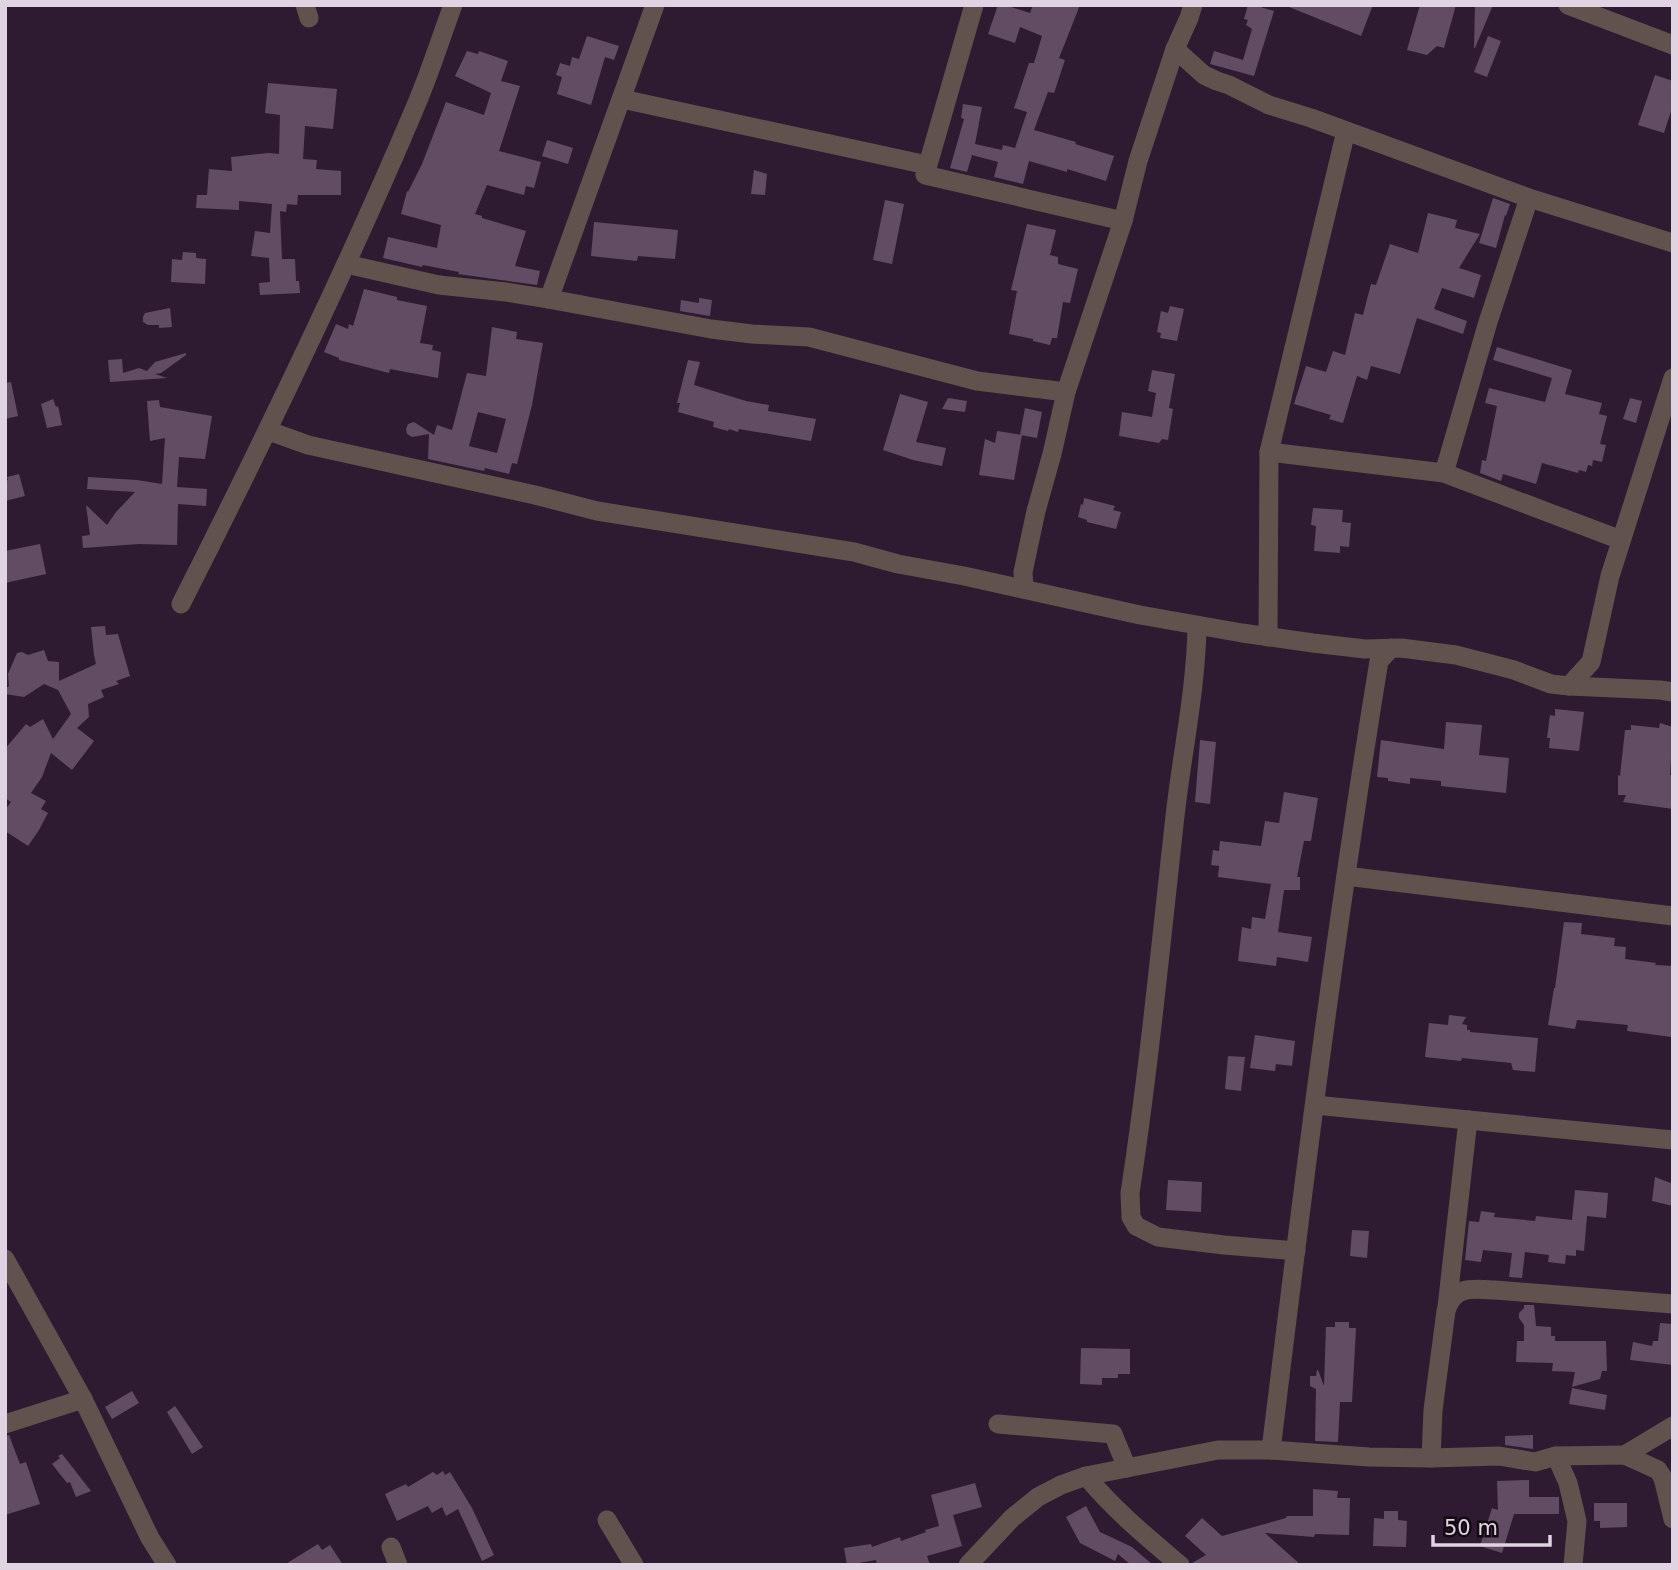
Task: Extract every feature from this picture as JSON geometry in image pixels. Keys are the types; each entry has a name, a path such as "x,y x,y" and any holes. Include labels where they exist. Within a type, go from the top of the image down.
{"street":[{"path":"181,604 268,431 346,264 415,108 453,5"},
{"path":"549,299 656,5"},
{"path":"974,5 925,175 1123,220"},
{"path":"1024,589 1023,572 1036,511 1066,392 1123,220 1138,161 1175,49 1193,5"},
{"path":"1568,5 1673,45"},
{"path":"1175,49 1204,75 1269,105 1529,198 1673,243"},
{"path":"622,99 927,165"},
{"path":"1268,637 1269,452 1346,131"},
{"path":"1444,473 1488,323 1529,198"},
{"path":"346,264 439,285 506,292 711,329 809,337 976,381 1066,392"},
{"path":"1569,686 1591,662 1610,576 1673,378"},
{"path":"268,431 308,445 597,511 854,552 898,564 1197,626 1378,653 1413,649 1456,655 1514,670 1551,684 1673,692"},
{"path":"1269,452 1444,473 1621,540"},
{"path":"1197,626 1196,660 1178,788 1130,1193 1132,1217 1136,1226 1158,1237 1296,1251"},
{"path":"1271,1450 1315,1105 1378,653"},
{"path":"1591,662 1603,687"},
{"path":"1346,876 1673,916"},
{"path":"1315,1105 1673,1140"},
{"path":"1431,1458 1433,1410 1468,1120"},
{"path":"5,1259 83,1399 150,1538 167,1565"},
{"path":"1446,1311 1456,1294 1472,1289 1673,1304"},
{"path":"5,1424 83,1399"},
{"path":"998,1424 1113,1434 1127,1468"},
{"path":"1625,1455 1673,1426"},
{"path":"968,1565 1012,1518 1038,1497 1061,1485 1086,1476 1218,1450 1271,1450 1369,1457 1499,1456 1535,1462 1556,1456 1625,1455 1658,1470 1663,1478 1673,1519"},
{"path":"1556,1456 1568,1483 1577,1521 1573,1565"},
{"path":"1086,1476 1103,1497 1138,1530 1181,1565"},
{"path":"607,1520 634,1565"}],"building":[{"path":"998,5 1030,13 1033,5 1080,5 1059,58 1065,60 1054,93 1048,92 1034,130 1114,156 1106,181 1029,161 1023,184 994,177 998,162 972,155 967,172 950,168 964,119 961,118 963,104 982,107 975,144 1002,150 1003,145 1015,148 1027,112 1014,108 1029,63 1034,63 1042,36 1020,27 1015,43 988,34"},
{"path":"1248,5 1274,11 1254,76 1210,64 1214,51 1243,60 1252,29 1246,25 1248,20 1244,19"},
{"path":"1284,5 1373,5 1361,36"},
{"path":"1420,5 1456,5 1444,48 1437,46 1427,55 1407,50"},
{"path":"1475,5 1493,5 1474,48"},
{"path":"587,36 619,46 614,60 605,57 591,105 557,94 562,77 556,75 560,63 570,66 572,57 579,59"},
{"path":"1488,36 1501,41 1487,77 1474,72"},
{"path":"467,51 478,54 479,51 508,61 501,81 520,86 499,151 541,162 534,188 526,186 524,195 487,185 475,214 526,231 515,266 540,271 537,285 458,274 459,272 383,258 388,237 437,248 441,225 401,214 407,191 422,164 446,102 484,115 491,93 455,76"},
{"path":"1655,75 1673,81 1673,105 1664,133 1638,125"},
{"path":"268,83 337,89 333,129 305,126 303,159 317,160 316,169 341,171 341,195 298,195 297,205 287,204 286,212 280,211 282,259 295,259 296,281 299,281 300,293 260,295 259,283 270,282 269,258 251,256 255,231 270,233 272,204 239,201 239,210 196,208 197,195 207,195 209,169 232,171 231,157 279,154 280,115 265,113"},
{"path":"547,140 573,148 568,164 542,156"},
{"path":"754,170 767,174 765,195 751,194"},
{"path":"1493,198 1510,204 1496,248 1479,243"},
{"path":"885,200 904,204 892,264 873,260"},
{"path":"1428,213 1457,220 1455,228 1480,234 1459,268 1481,275 1474,298 1442,288 1434,309 1467,321 1463,334 1417,318 1400,374 1371,366 1367,380 1357,376 1343,423 1329,419 1331,415 1294,404 1306,366 1326,372 1333,351 1345,355 1355,313 1363,315 1371,284 1376,285 1390,244 1418,253"},
{"path":"594,222 678,230 675,259 638,256 637,261 591,256"},
{"path":"1027,224 1056,230 1050,255 1058,257 1058,264 1078,269 1070,303 1063,302 1057,338 1052,338 1050,345 1009,334 1017,291 1011,290"},
{"path":"183,252 196,253 196,258 206,259 205,284 171,282 172,259 182,260"},
{"path":"364,289 427,306 420,343 433,345 432,350 441,352 438,378 390,369 389,373 339,360 324,352 336,324 348,329 349,324 353,326"},
{"path":"699,298 712,300 710,316 680,311 681,300 699,303"},
{"path":"1170,306 1184,309 1177,341 1160,338 1161,333 1157,332 1161,311 1168,313"},
{"path":"170,308 172,327 159,328 159,325 143,322 145,313"},
{"path":"492,327 517,332 516,339 543,343 532,405 517,464 512,463 509,474 428,459 429,434 412,437 407,434 408,424 414,422 434,435 437,425 452,430 467,373 486,376","holes":["478,412 506,419 497,453 469,446"]},
{"path":"1497,347 1572,370 1565,394 1602,403 1599,414 1607,416 1600,444 1606,445 1602,462 1593,460 1592,466 1588,465 1586,472 1579,470 1578,473 1542,463 1536,484 1503,474 1501,481 1480,473 1482,460 1486,461 1497,406 1485,403 1489,388 1545,402 1552,378 1493,360"},
{"path":"186,353 161,373 155,374 167,378 110,382 108,360 122,359 123,373 139,368 147,371 155,362"},
{"path":"688,360 700,362 694,385 769,405 768,411 816,419 811,441 739,429 738,432 728,431 713,427 714,422 678,412 680,403 677,403"},
{"path":"1152,370 1175,374 1169,408 1173,409 1168,440 1162,439 1159,443 1119,436 1122,412 1152,417 1156,393 1148,391"},
{"path":"11,382 18,416 5,419 5,383"},
{"path":"900,394 928,402 916,442 946,448 942,466 883,450"},
{"path":"948,398 967,401 965,412 942,409"},
{"path":"1630,398 1642,401 1636,423 1623,419"},
{"path":"53,399 56,407 58,406 62,425 47,428 41,404"},
{"path":"159,400 160,407 212,416 205,459 179,457 177,487 207,489 206,506 178,504 177,545 139,544 83,548 82,536 90,535 86,505 107,525 135,492 87,489 88,477 162,484 165,438 150,441 147,401"},
{"path":"1025,408 1042,412 1037,438 1020,435"},
{"path":"997,431 1022,435 1014,480 979,475 985,439 995,443"},
{"path":"19,474 25,496 5,501 7,477"},
{"path":"1084,498 1115,506 1113,510 1121,512 1116,529 1078,517"},
{"path":"1313,508 1343,510 1342,522 1351,523 1349,547 1340,546 1340,553 1314,551 1316,526 1311,525"},
{"path":"40,544 46,574 5,583 5,551"},
{"path":"105,626 106,635 118,634 130,676 116,681 119,684 101,690 104,697 88,704 89,717 77,728 94,741 72,770 51,753 42,777 31,793 46,801 41,809 48,813 28,846 5,831 5,810 11,802 5,798 5,749 26,724 30,727 43,719 53,739 71,714 58,690 44,684 24,697 5,694 5,689 9,686 8,674 17,653 22,652 28,655 44,650 48,661 59,662 59,681 96,664 91,627"},
{"path":"1555,709 1584,712 1579,751 1549,748 1550,738 1547,738 1550,715 1555,716"},
{"path":"1446,722 1482,725 1479,755 1509,758 1506,793 1441,786 1441,781 1410,778 1410,784 1377,777 1381,740 1444,749"},
{"path":"1660,723 1673,727 1670,775 1673,776 1673,809 1623,802 1626,795 1618,795 1618,775 1620,776 1625,730 1631,730 1631,725 1659,728"},
{"path":"1200,740 1216,742 1210,804 1195,802"},
{"path":"1284,792 1318,798 1311,841 1304,841 1297,877 1300,877 1300,890 1284,890 1278,932 1312,937 1308,962 1277,957 1276,966 1238,961 1242,927 1251,929 1252,917 1265,919 1271,884 1218,877 1219,866 1211,865 1213,850 1219,851 1220,841 1261,846 1265,821 1279,823"},
{"path":"1564,922 1582,923 1581,934 1615,938 1614,946 1626,947 1625,959 1673,966 1671,1037 1627,1031 1628,1025 1577,1020 1575,1029 1548,1025"},
{"path":"1449,1015 1466,1017 1462,1024 1467,1025 1470,1032 1538,1038 1535,1072 1513,1070 1511,1063 1425,1057 1429,1023 1448,1025"},
{"path":"1255,1035 1295,1041 1292,1066 1276,1064 1275,1071 1250,1068"},
{"path":"1228,1056 1245,1057 1241,1091 1225,1089"},
{"path":"1655,1177 1673,1184 1673,1206 1652,1201"},
{"path":"1168,1180 1202,1182 1201,1212 1166,1210"},
{"path":"1575,1190 1608,1193 1606,1218 1587,1216 1584,1251 1576,1250 1576,1256 1566,1255 1565,1264 1548,1262 1549,1255 1525,1252 1522,1278 1509,1277 1512,1253 1483,1250 1481,1262 1465,1260 1469,1221 1479,1222 1481,1211 1495,1213 1494,1217 1535,1221 1536,1216 1572,1220"},
{"path":"1352,1230 1369,1231 1367,1258 1350,1256"},
{"path":"1524,1305 1534,1305 1536,1326 1551,1327 1551,1336 1555,1336 1555,1341 1606,1341 1607,1371 1602,1371 1600,1379 1572,1387 1575,1372 1552,1371 1553,1363 1516,1362 1517,1341 1524,1341 1524,1325 1519,1313"},
{"path":"1335,1322 1349,1322 1349,1328 1356,1328 1352,1402 1340,1402 1338,1442 1315,1441 1316,1389 1310,1386 1310,1376 1316,1376 1318,1370 1324,1386 1326,1327 1335,1327"},
{"path":"1660,1323 1673,1324 1673,1365 1630,1360 1633,1342 1652,1346 1653,1341 1658,1341"},
{"path":"1081,1348 1130,1349 1130,1374 1118,1374 1118,1378 1102,1378 1102,1385 1080,1384"},
{"path":"1572,1388 1607,1395 1605,1410 1569,1404"},
{"path":"132,1391 139,1403 112,1419 105,1407"},
{"path":"175,1406 203,1447 192,1454 167,1412"},
{"path":"9,1435 20,1464 26,1462 40,1504 5,1515 5,1436"},
{"path":"1533,1435 1533,1449 1505,1445 1505,1436"},
{"path":"62,1454 91,1491 76,1497 70,1482 67,1483 52,1464"},
{"path":"443,1471 445,1475 450,1472 472,1508 494,1555 482,1561 458,1509 446,1516 442,1507 432,1513 428,1506 397,1521 385,1494 406,1484 408,1487 433,1472 437,1475"},
{"path":"1529,1480 1529,1497 1559,1497 1559,1514 1514,1514 1502,1553 1480,1546 1492,1508 1498,1510 1497,1481"},
{"path":"975,1483 982,1507 953,1515 962,1546 927,1556 930,1565 877,1565 876,1560 847,1565 844,1548 871,1544 872,1547 900,1537 901,1541 939,1526 931,1495"},
{"path":"1313,1489 1338,1491 1337,1498 1350,1498 1349,1535 1315,1534 1314,1537 1265,1533 1301,1565 1192,1565 1206,1555 1185,1536 1202,1518 1222,1536 1287,1516 1313,1516"},
{"path":"1594,1503 1627,1503 1627,1527 1600,1528 1600,1521 1594,1521"},
{"path":"1086,1506 1100,1532 1132,1547 1153,1565 1131,1565 1118,1554 1115,1561 1080,1543 1066,1517"},
{"path":"1384,1511 1398,1511 1398,1520 1407,1521 1406,1547 1373,1546 1374,1518 1384,1519"},
{"path":"318,1544 322,1550 330,1545 343,1565 284,1565"}]}
